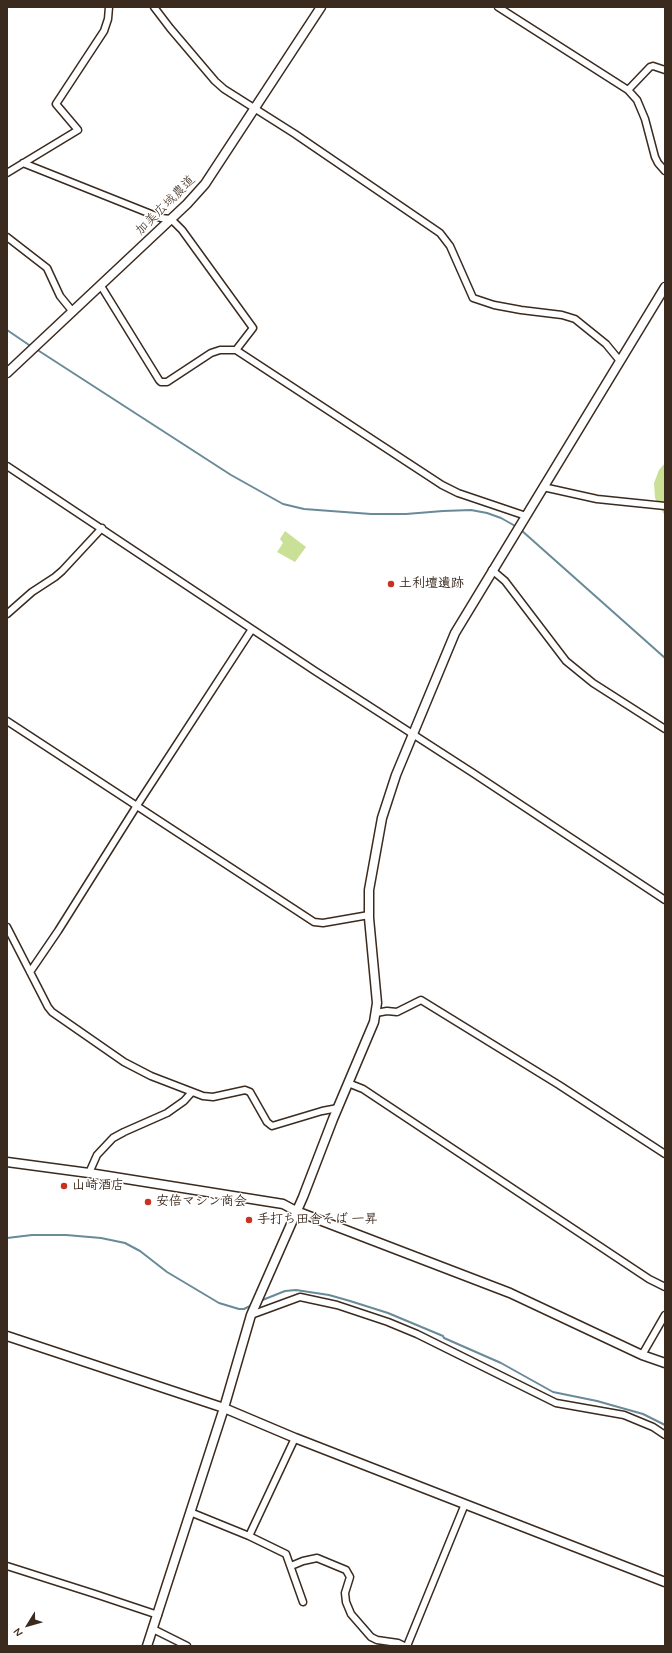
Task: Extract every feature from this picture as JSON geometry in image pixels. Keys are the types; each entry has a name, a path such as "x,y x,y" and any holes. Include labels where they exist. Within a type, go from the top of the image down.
{"street":[{"path":"7,173 78,130 56,104 104,31 108,19 109,7"},
{"path":"154,7 215,80 254,108 295,134 440,233 450,246 473,298 494,305 562,315 575,319 606,344 620,361"},
{"name":"加美広域農道","path":"7,373 187,204 205,184 321,7"},
{"path":"498,7 628,90 637,100 645,119 655,157 665,171"},
{"path":"628,90 650,67 653,66 665,70"},
{"path":"23,163 161,218 171,219 182,230 253,328 236,350"},
{"path":"7,237 46,268 60,296 73,312"},
{"path":"101,286 161,382 167,382 211,353 220,350 236,350 442,485 458,493 525,519"},
{"path":"147,1646 224,1408 252,1311 296,1211 376,1013 377,1003 369,915 369,890 382,818 412,733 455,632 665,287"},
{"path":"7,466 665,900"},
{"path":"543,487 597,499 665,506"},
{"path":"7,614 32,592 62,571 102,528"},
{"path":"492,570 505,581 566,661 593,683 665,729"},
{"path":"30,972 58,931 136,807 252,629"},
{"path":"7,721 136,807 314,922 369,915"},
{"path":"7,927 52,1012 124,1062 151,1076 192,1092 213,1097 245,1090 250,1092 267,1122 272,1126 322,1111 338,1108"},
{"path":"376,1013 387,1011 397,1012 421,1000 559,1085 665,1154"},
{"path":"348,1083 363,1089 649,1279 665,1287"},
{"path":"89,1173 97,1155 113,1138 167,1113 184,1101 192,1092"},
{"path":"7,1162 89,1173 283,1204 296,1211 510,1293 642,1355 665,1363"},
{"path":"252,1311 300,1297 337,1305 388,1322 417,1334 556,1403 624,1416 653,1427 665,1435"},
{"path":"642,1355 665,1315"},
{"path":"7,1336 224,1408 295,1438 665,1582"},
{"path":"248,1536 295,1438"},
{"path":"291,1566 316,1558 346,1570 350,1577 345,1593 346,1602 351,1614 371,1637 377,1640 398,1643 406,1646 465,1504"},
{"path":"190,1512 282,1550 286,1554 291,1566 303,1602"},
{"path":"7,1566 158,1615"},
{"path":"153,1629 187,1646"}],"green space":[{"path":"665,463 665,516 655,498 654,483 659,470"},
{"path":"285,531 306,547 295,562 277,552 283,543 280,539"}],"waterway":[{"path":"7,330 32,347"},
{"path":"36,349 231,475 283,504 304,509 371,514 406,514 471,510 487,513 501,518 517,527"},
{"path":"521,530 665,658"},
{"path":"7,1238 32,1235 66,1235 101,1238 125,1243 140,1251 167,1272 219,1303 239,1309 244,1309 252,1305"},
{"path":"260,1301 285,1291 296,1290 329,1295 350,1301 388,1313 443,1336 444,1338 501,1363 553,1392 597,1401 643,1414 665,1425"}],"place":[{"name":"土利壇遺跡","path":"391,584"},
{"name":"山崎酒店","path":"64,1186"},
{"name":"安倍マシン商会","path":"148,1202"},
{"name":"手打ち田舎そば 一昇","path":"249,1220"}]}
